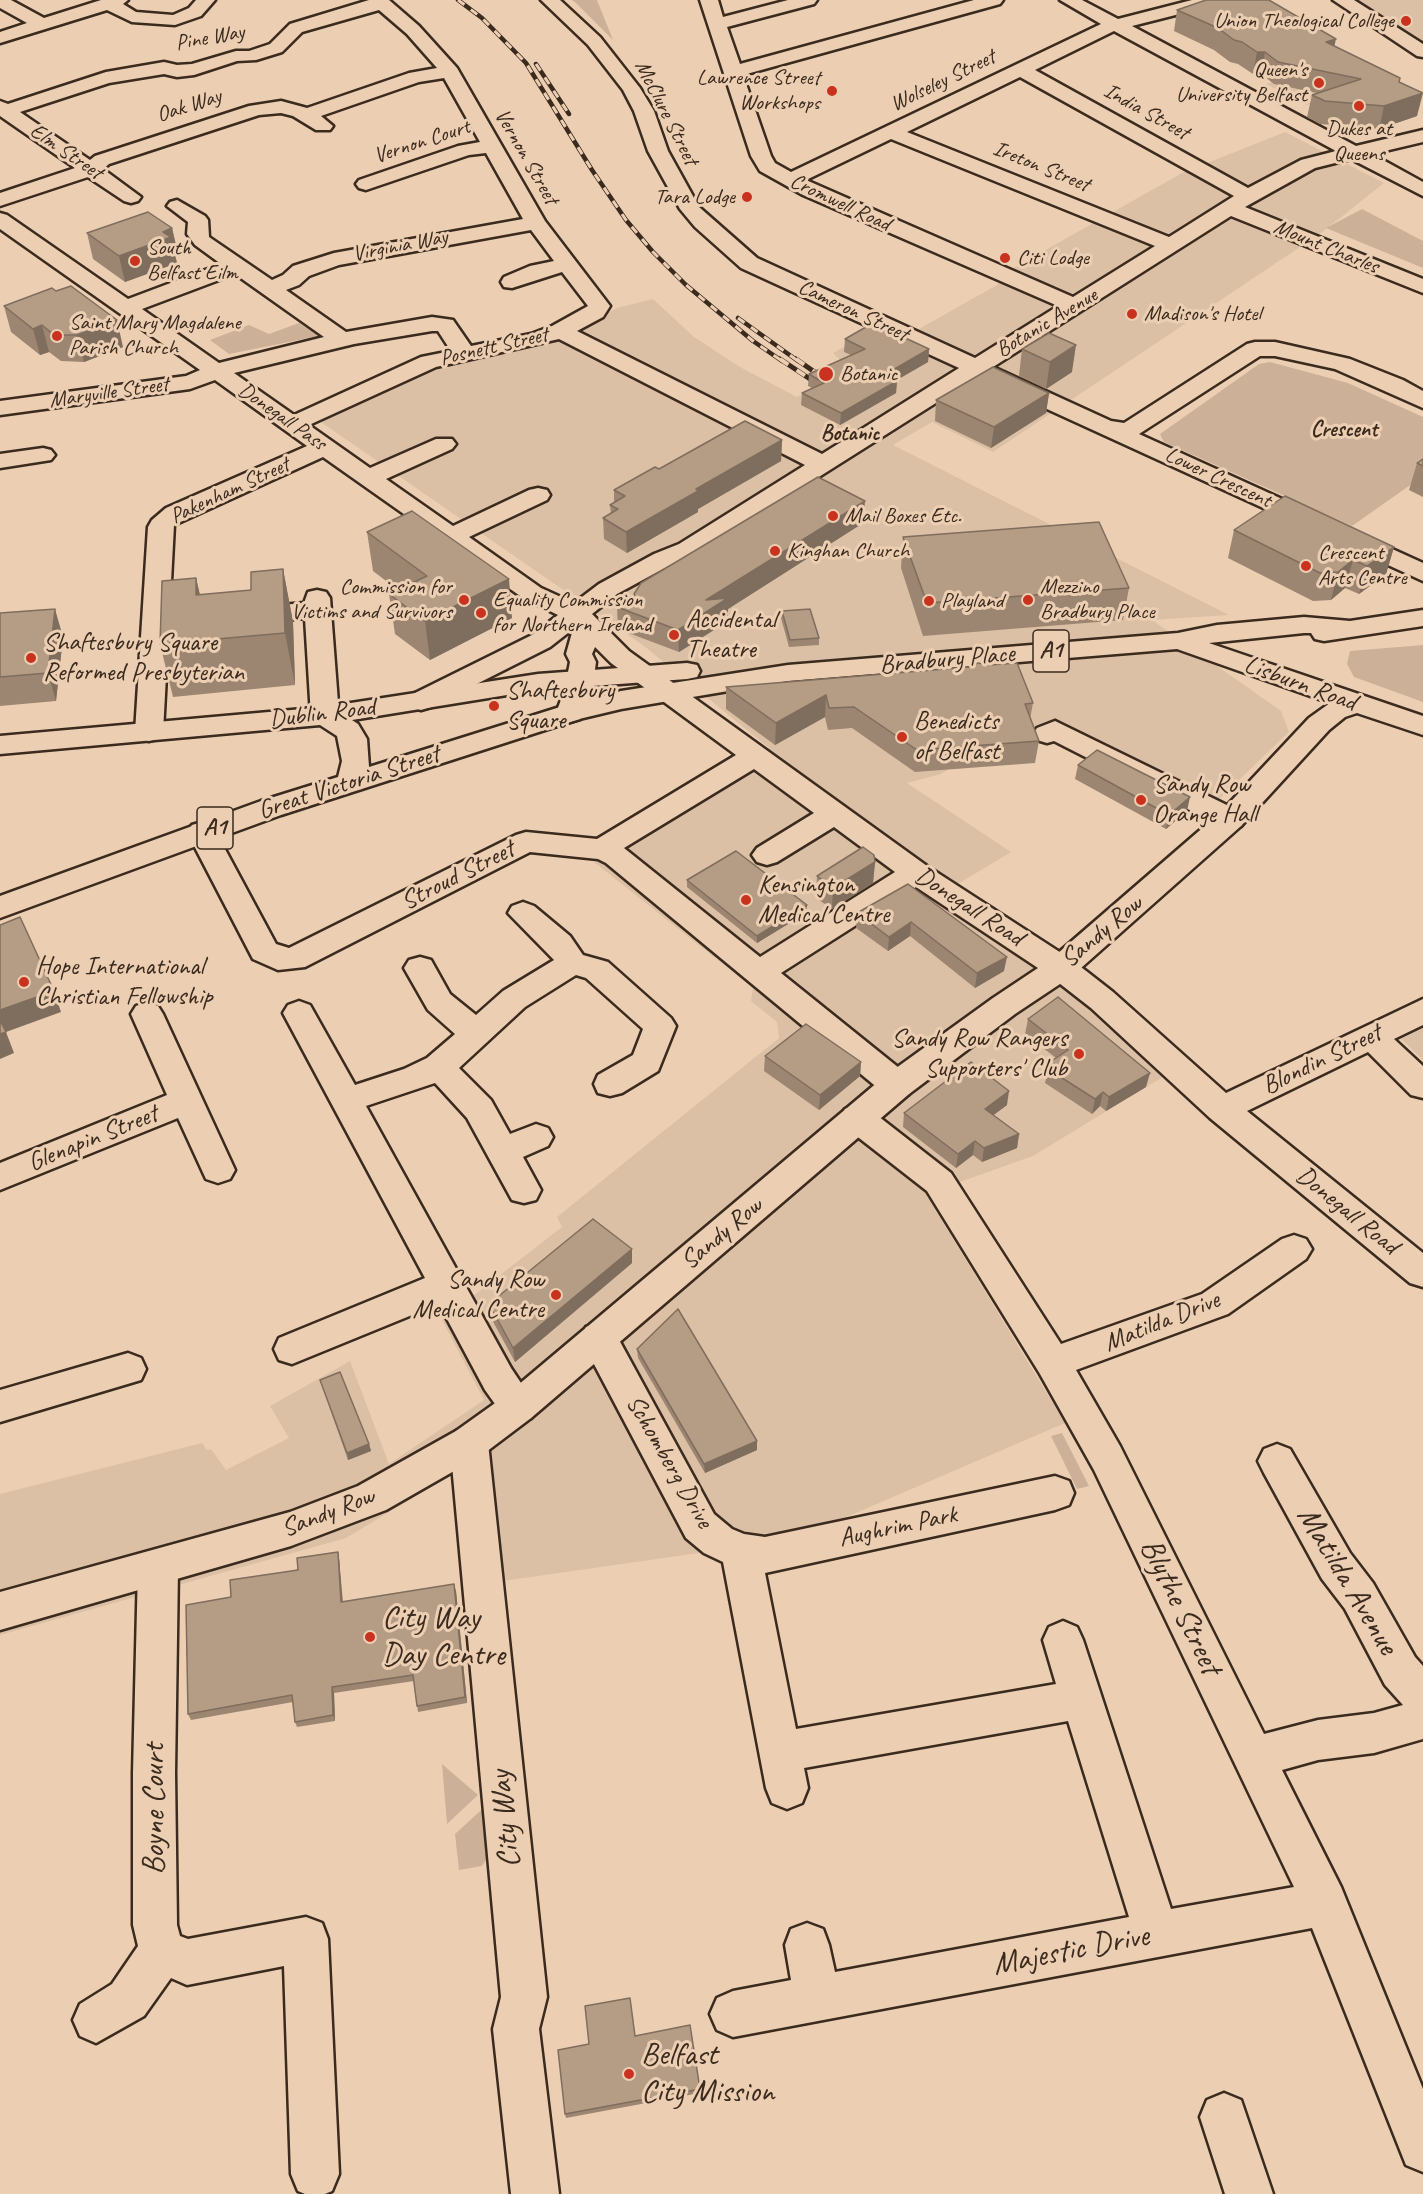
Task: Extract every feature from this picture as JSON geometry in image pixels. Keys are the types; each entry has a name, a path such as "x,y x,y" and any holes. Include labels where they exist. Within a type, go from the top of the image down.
{"street":[{"path":"0,38 115,2 132,17 175,20 195,12 206,0"},
{"name":"McClure Street","path":"550,0 614,64 644,111 658,151 690,209 702,223 734,251"},
{"name":"Cromwell Road","path":"709,0 761,156 767,167 789,181 1076,306"},
{"path":"717,24 808,0"},
{"path":"733,72 994,0"},
{"path":"1069,0 1423,190"},
{"name":"Wolseley Street","path":"789,181 893,133 1020,69 1118,25 1213,0"},
{"path":"1342,0 1423,52"},
{"path":"0,1 43,25"},
{"name":"Vernon Street","path":"380,2 413,30 450,72 536,223 599,306 595,312 560,331"},
{"name":"Pine Way","path":"3,109 106,78 164,68 177,71 194,69 236,56 250,56 276,48 296,28 380,2"},
{"name":"India Street","path":"1020,69 1239,202"},
{"name":"Oak Way","path":"0,200 91,169 102,160 255,110 281,107 314,121 416,77 450,72"},
{"name":"Elm Street","path":"3,109 131,197"},
{"name":"Ireton Street","path":"893,133 1171,245"},
{"name":"Botanic Avenue","path":"583,619 671,566 688,549 974,367 1076,306 1239,202 1308,164 1352,151 1423,136"},
{"name":"Vernon Court","path":"366,184 465,150 491,146"},
{"name":"Mount Charles","path":"1239,202 1423,287"},
{"path":"177,206 198,220 197,234 202,242 343,340"},
{"name":"Donegall Pass","path":"0,219 534,594 583,619"},
{"name":"Virginia Way","path":"271,288 291,280 301,271 334,259 536,223"},
{"name":"Cameron Street","path":"734,251 766,272 974,367"},
{"path":"512,282 538,271 567,265"},
{"path":"124,308 236,266"},
{"name":"Maryville Street","path":"0,408 189,382 239,363 398,328 432,324 445,325 464,353"},
{"name":"Posnett Street","path":"291,424 429,362 537,339 560,331 822,464"},
{"path":"1141,436 1256,349 1275,349 1342,364 1395,385 1423,401"},
{"name":"Lower Crescent","path":"974,367 1101,426 1141,436 1423,573"},
{"path":"368,478 444,444"},
{"name":"Pakenham Street","path":"149,732 167,624 160,527 164,520 175,513 325,447"},
{"path":"0,461 43,455"},
{"path":"451,536 538,495"},
{"path":"534,594 542,620 541,641"},
{"path":"225,618 317,604 326,716 348,730 353,739 356,761 351,784"},
{"path":"1185,640 1226,642 1280,639 1423,618"},
{"path":"414,702 583,619"},
{"path":"583,619 620,657 656,683"},
{"path":"414,702 513,701 577,694 583,662 579,654 583,619"},
{"name":"Bradbury Place","path":"656,683 1185,640"},
{"name":"Lisburn Road","path":"1185,640 1355,704 1423,726"},
{"name":"Great Victoria Street","path":"0,907 202,832 282,804 351,784 577,694 621,700 656,683"},
{"name":"A1","path":"577,694 656,683"},
{"name":"Donegall Road","path":"656,683 916,873 1061,968 1102,999 1222,1109 1423,1273"},
{"name":"Dublin Road","path":"0,745 326,716 414,702"},
{"name":"Sandy Row","path":"0,1611 291,1529 372,1498 469,1443 518,1407 897,1085 1061,968 1231,819 1327,718 1335,711 1355,704"},
{"path":"1327,718 1423,733"},
{"path":"1047,734 1055,730 1231,819"},
{"path":"603,850 613,841 755,756"},
{"path":"766,855 834,814"},
{"name":"Stroud Street","path":"202,832 264,951 278,959 294,960 526,842 603,850 616,856 897,1085"},
{"path":"759,972 916,873"},
{"path":"524,914 558,944 572,963 597,970 660,1026 647,1062 610,1084"},
{"path":"346,1100 416,1078 439,1067 474,1032 514,999 572,963"},
{"path":"420,968 439,1002 474,1032"},
{"name":"Blondin Street","path":"1222,1109 1423,1011"},
{"path":"299,1012 498,1379 518,1407"},
{"path":"147,1014 218,1170"},
{"path":"1371,1036 1423,1086"},
{"path":"439,1067 479,1109 524,1190"},
{"name":"Glenapin Street","path":"0,1177 186,1101"},
{"name":"Blythe Street","path":"857,1118 939,1182 1053,1364 1122,1488 1325,1903 1423,2148"},
{"path":"502,1151 536,1137"},
{"name":"Matilda Drive","path":"1053,1364 1215,1304 1294,1249"},
{"path":"292,1349 447,1285"},
{"name":"Schomberg Drive","path":"598,1338 700,1526 718,1541 741,1551"},
{"path":"0,1406 128,1368"},
{"name":"City Way","path":"469,1443 524,1997 516,2029 535,2194"},
{"name":"Matilda Avenue","path":"1277,1461 1336,1566 1359,1596 1400,1671 1423,1696"},
{"name":"Aughrim Park","path":"741,1551 765,1555 1055,1494"},
{"path":"741,1551 783,1770 833,1742 1082,1699"},
{"name":"Boyne Court","path":"158,1568 154,1925 162,1951"},
{"path":"1063,1640 1157,1934"},
{"path":"1253,1757 1318,1740 1374,1733 1423,1719"},
{"name":"Majestic Drive","path":"733,2014 1325,1903"},
{"path":"96,2020 128,2000 162,1951 187,1962 306,1939 315,2174"},
{"path":"807,1945 818,1998"},
{"path":"1224,2118 1249,2194"}],"shaded area":[{"path":"572,0 597,0 613,40 576,3"},
{"name":"Union Theological College","path":"1357,0 1423,0 1423,41"},
{"name":"Queen's University Belfast","path":"1336,62 1373,83 1307,105 1266,84"},
{"path":"1285,132 1384,183 1321,233 993,452 932,422 893,445 1229,615 1152,620 1281,711 1289,732 1216,802 1054,723 959,738 960,762 941,774 907,783 1011,852 943,893 1100,1015 1166,1075 1033,1156 926,1194 1065,1423 807,1534 706,1552 503,1581 487,1453 346,1538 0,1635 0,1494 202,1443 207,1450 211,1449 226,1470 289,1438 270,1406 350,1361 389,1464 484,1400 442,1320 562,1227 557,1217 779,1038 777,1022 751,1001 753,988 594,862 769,748 644,646 318,420 462,359 551,343 617,308 653,299 694,337 740,367 797,397 847,367 833,353 869,333 917,330 997,285 1012,269 1182,173"},
{"path":"1362,209 1423,241 1423,268 1326,228"},
{"path":"299,323 319,336 229,354 210,340 249,325 269,334"},
{"path":"1270,362 1348,383 1423,417 1423,476 1352,526 1164,442 1160,434 1259,364"},
{"path":"1423,645 1423,702 1354,677 1347,664 1350,651"},
{"path":"1423,1027 1423,1060 1401,1039"},
{"path":"1062,1433 1089,1486 1077,1489 1051,1436"},
{"path":"442,1764 478,1795 447,1824"},
{"path":"490,1802 493,1849 482,1866 459,1870 455,1834"}],"building":[{"path":"1206,0 1269,0 1336,39 1326,42 1400,78 1399,82 1423,93 1384,106 1325,101 1312,95 1361,79 1278,62 1265,52 1257,52 1242,42 1234,40 1218,28 1177,10"},
{"path":"148,212 172,228 163,232 171,237 119,256 87,233"},
{"path":"71,286 117,320 77,335 54,335 42,325 33,329 4,306 52,288 56,291"},
{"path":"873,323 929,349 886,374 897,381 841,413 802,393 824,383 809,374 865,349 845,339"},
{"path":"1049,333 1076,345 1050,362 1022,349"},
{"path":"993,367 1049,393 994,427 936,400"},
{"path":"745,421 782,440 626,532 603,518 618,509 610,505 625,496 614,490 655,467 659,469"},
{"path":"818,477 865,501 706,600 728,598 678,630 617,607 638,605 634,594 641,583"},
{"path":"1285,496 1394,547 1367,566 1353,560 1338,572 1320,573 1234,530"},
{"path":"412,511 509,579 425,621 389,594 427,576 367,532"},
{"path":"1099,522 1129,588 927,603 903,537"},
{"path":"283,569 285,633 160,644 162,581 196,578 196,595 251,590 251,572"},
{"path":"55,609 48,673 0,677 0,613"},
{"path":"810,609 819,638 790,640 782,611"},
{"path":"978,663 989,665 1017,663 1033,703 1025,704 1039,741 917,750 854,707 829,708 826,695 776,723 726,687 969,667"},
{"path":"1097,750 1190,797 1169,815 1078,765"},
{"path":"863,847 874,855 875,862 833,888 817,876"},
{"name":"Kensington Medical Centre","path":"736,851 807,905 757,936 687,880"},
{"path":"908,884 1007,957 977,973 911,922 889,937 857,913"},
{"name":"Hope International Christian Fellowship","path":"20,917 54,991 0,1010 0,925"},
{"name":"Sandy Row Rangers Supporters' Club","path":"1058,997 1150,1073 1109,1097 1103,1092 1095,1099 1048,1069 1053,1064 1050,1062 1068,1050 1028,1019"},
{"path":"0,1020 6,1032 0,1034"},
{"path":"806,1024 861,1062 820,1095 765,1056"},
{"path":"971,1062 1009,1091 985,1109 1019,1134 984,1148 975,1141 958,1154 904,1113"},
{"name":"Sandy Row Medical Centre","path":"593,1219 632,1249 513,1348 489,1304"},
{"path":"678,1309 757,1441 704,1464 637,1349"},
{"path":"340,1372 369,1444 347,1453 320,1380"},
{"name":"City Way Day Centre","path":"338,1552 341,1602 454,1584 465,1697 417,1706 413,1675 332,1687 333,1715 295,1722 292,1695 188,1714 186,1605 231,1597 230,1580 298,1570 297,1558"},
{"name":"Belfast City Mission","path":"630,1998 635,2036 690,2025 700,2089 565,2114 558,2050 589,2044 585,2006"}],"railway":[{"path":"458,0 482,18 526,63 592,170 626,220 653,252 686,285 753,341 782,361"},
{"path":"536,64 569,114"},
{"path":"738,318 798,361"},
{"path":"780,359 816,383"},
{"path":"796,359 816,373"}],"place":[{"name":"Union Theological College","path":"1406,21"},
{"name":"Queen's University Belfast","path":"1319,83"},
{"name":"Lawrence Street Workshops","path":"832,91"},
{"name":"Dukes at Queens","path":"1359,106"},
{"name":"Tara Lodge","path":"747,197"},
{"name":"Citi Lodge","path":"1005,258"},
{"name":"South Belfast Eilm","path":"135,261"},
{"name":"Madison's Hotel","path":"1132,314"},
{"name":"Saint Mary Magdalene Parish Church","path":"57,336"},
{"name":"Botanic","path":"826,374"},
{"name":"Mail Boxes Etc.","path":"833,516"},
{"name":"Kinghan Church","path":"775,551"},
{"name":"Crescent Arts Centre","path":"1306,566"},
{"name":"Commission for Victims and Survivors","path":"464,600"},
{"name":"Mezzino Bradbury Place","path":"1028,600"},
{"name":"Playland","path":"929,601"},
{"name":"Equality Commission for Northern Ireland","path":"481,613"},
{"name":"Accidental Theatre","path":"674,635"},
{"name":"Shaftesbury Square Reformed Presbyterian","path":"31,658"},
{"name":"Shaftesbury Square","path":"494,706"},
{"name":"Benedicts of Belfast","path":"902,737"},
{"name":"Sandy Row Orange Hall","path":"1141,800"},
{"name":"Kensington Medical Centre","path":"746,900"},
{"name":"Hope International Christian Fellowship","path":"24,982"},
{"name":"Sandy Row Rangers Supporters' Club","path":"1079,1054"},
{"name":"Sandy Row Medical Centre","path":"556,1295"},
{"name":"City Way Day Centre","path":"370,1637"},
{"name":"Belfast City Mission","path":"629,2074"}],"district":[{"name":"Crescent","path":"1344,430"},
{"name":"Botanic","path":"850,434"}]}
